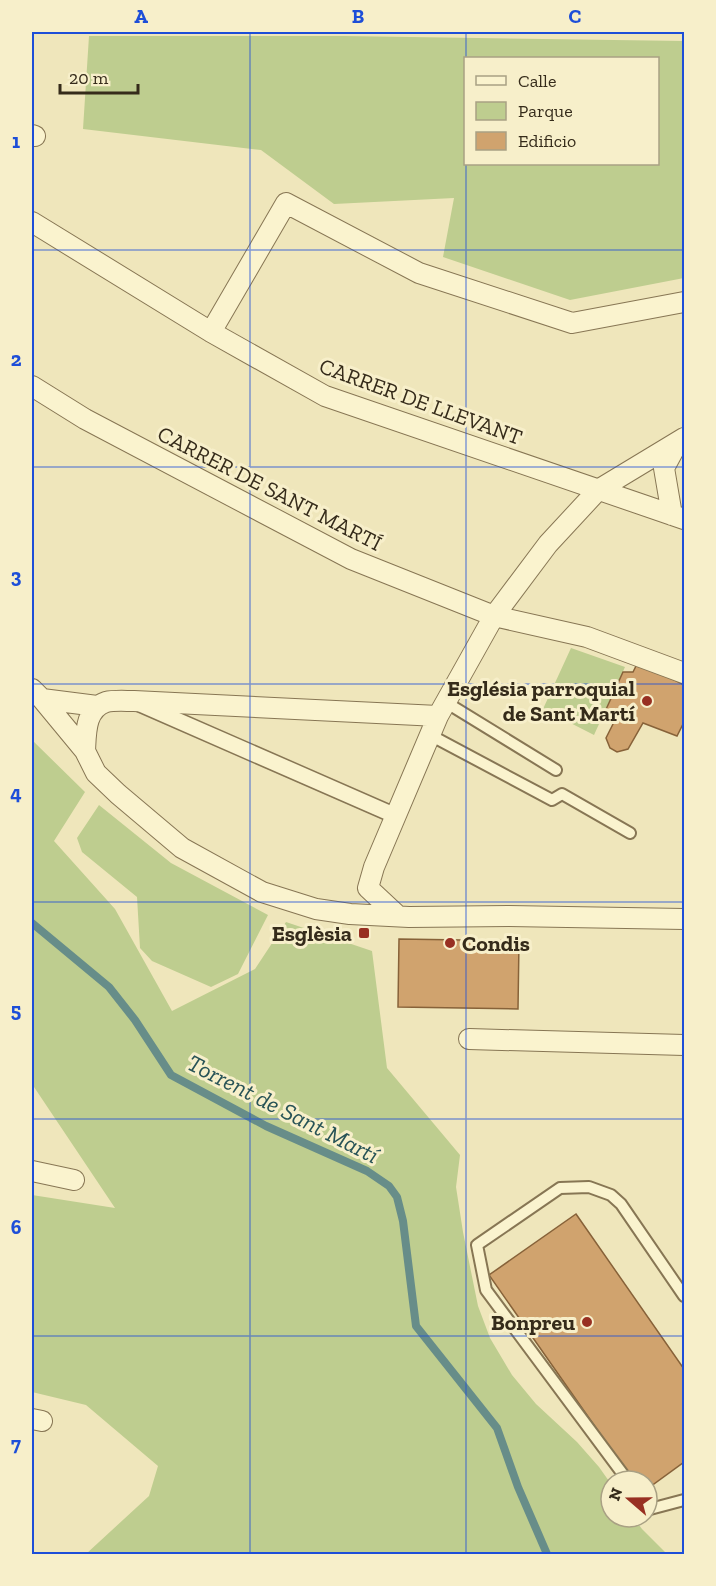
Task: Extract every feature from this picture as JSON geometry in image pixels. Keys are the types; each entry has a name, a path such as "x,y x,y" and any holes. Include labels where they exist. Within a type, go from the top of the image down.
{"street":[{"path":"212,332 286,203 419,273 572,323 684,302"},
{"name":"CARRER DE LLEVANT","path":"32,222 212,332 325,396 678,517"},
{"name":"CARRER DE SANT MARTÍ","path":"32,386 85,419 351,559 494,616 587,638 684,673"},
{"path":"350,914 368,888 374,867 442,710 494,616 548,544 598,490 681,440"},
{"path":"678,517 664,468 681,440"},
{"path":"37,694 97,706"},
{"path":"37,694 85,751 96,773 182,848 262,892 316,909 350,914 684,919"},
{"path":"85,751 86,724 97,706 108,701 442,710"},
{"path":"134,701 396,816"},
{"path":"368,888 398,916"},
{"path":"469,1039 684,1045"},
{"path":"32,1171 74,1180"}],"lane":[{"path":"442,710 556,770"},
{"path":"430,735 552,800 562,794 630,833"},
{"path":"619,1469 486,1290 477,1245 560,1188 588,1187 611,1195 621,1204 684,1296"},
{"path":"659,1507 684,1500"}],"green space":[{"path":"89,36 344,36 684,41 684,278 570,300 443,257 454,198 334,204 261,150 83,129"},
{"path":"571,648 625,667 594,735 543,709"},
{"path":"32,740 85,792 54,841 115,909 172,1011 255,969 286,922 372,951 387,1068 460,1155 456,1187 463,1232 478,1306 490,1338 512,1375 536,1404 577,1442 600,1469 599,1529 642,1529 667,1554 86,1554 149,1496 158,1466 86,1405 32,1392 32,1195 115,1208 32,1084"},
{"path":"99,805 171,863 268,915 238,974 211,987 152,961 140,948 137,897 82,852 77,838"}],"building":[{"name":"Església parroquial de Sant Martí","path":"639,660 684,685 684,722 677,736 643,723 628,749 617,752 610,748 606,738 615,720 603,716 623,672 633,672"},
{"path":"399,939 519,941 518,1009 398,1007"},
{"name":"Bonpreu","path":"576,1214 684,1369 684,1462 659,1480 659,1469 625,1469 489,1275"}],"waterway":[{"name":"Torrent de Sant Martí","path":"32,923 109,987 135,1020 171,1075 266,1126 367,1171 389,1186 397,1197 403,1221 416,1326 497,1428 518,1487 547,1554"}],"place":[{"name":"Església parroquial de Sant Martí","path":"647,701"},
{"name":"Esglèsia","path":"364,933"},
{"name":"Condis","path":"450,943"},
{"name":"Bonpreu","path":"587,1322"}]}
